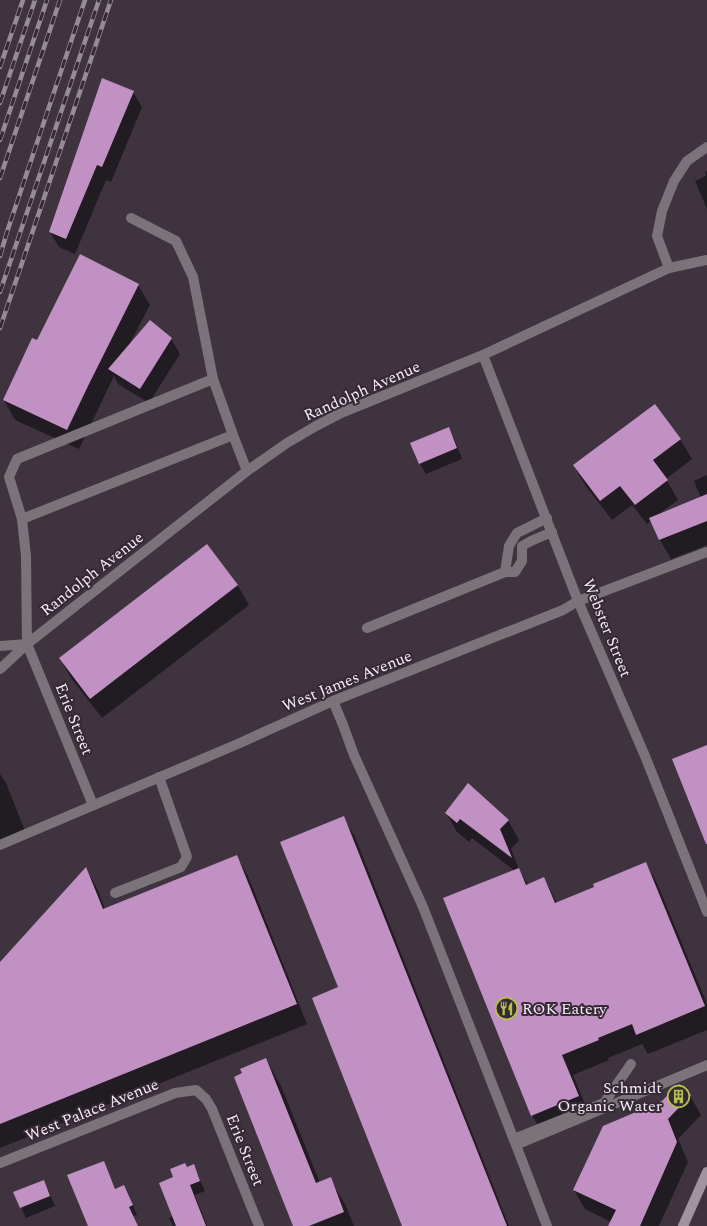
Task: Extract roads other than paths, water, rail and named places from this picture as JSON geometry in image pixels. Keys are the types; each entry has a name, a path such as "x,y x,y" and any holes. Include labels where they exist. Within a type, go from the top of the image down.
{"main road":[{"path":"683,1226 707,1172"}],"street":[{"path":"669,268 657,236 662,211 674,181 687,161 707,146"},
{"path":"131,218 176,241 193,277 214,380 247,471"},
{"name":"Randolph Avenue","path":"0,669 27,644 247,471 287,443 341,413 483,355 669,268 707,260"},
{"name":"Webster Street","path":"483,355 578,601 645,756 707,912"},
{"path":"0,646 27,644 26,556 22,519 9,477 17,459 214,380"},
{"path":"22,519 233,435"},
{"path":"505,572 509,546 518,534 547,518"},
{"path":"367,628 505,572 515,572 522,561 522,546 552,532"},
{"name":"West James Avenue","path":"0,844 233,746 333,701 563,610 578,601 707,552"},
{"name":"Erie Street","path":"27,644 93,805"},
{"path":"333,701 354,755 423,907 547,1226"},
{"path":"115,893 181,867 187,857 159,777"},
{"path":"515,1142 604,1103 631,1064"},
{"path":"515,1142 707,1065"},
{"name":"Erie Street","path":"196,1090 206,1100 212,1109 259,1226"},
{"name":"West Palace Avenue","path":"0,1162 175,1093 196,1090"}],"railway":[{"path":"0,67 23,0"},
{"path":"0,103 35,0"},
{"path":"0,140 47,0"},
{"path":"0,178 60,0"},
{"path":"0,256 85,0"},
{"path":"0,292 99,0"},
{"path":"0,328 111,0"}],"place":[{"name":"ROK Eatery","path":"506,1009"},
{"name":"Schmidt Organic Water","path":"678,1097"}]}
